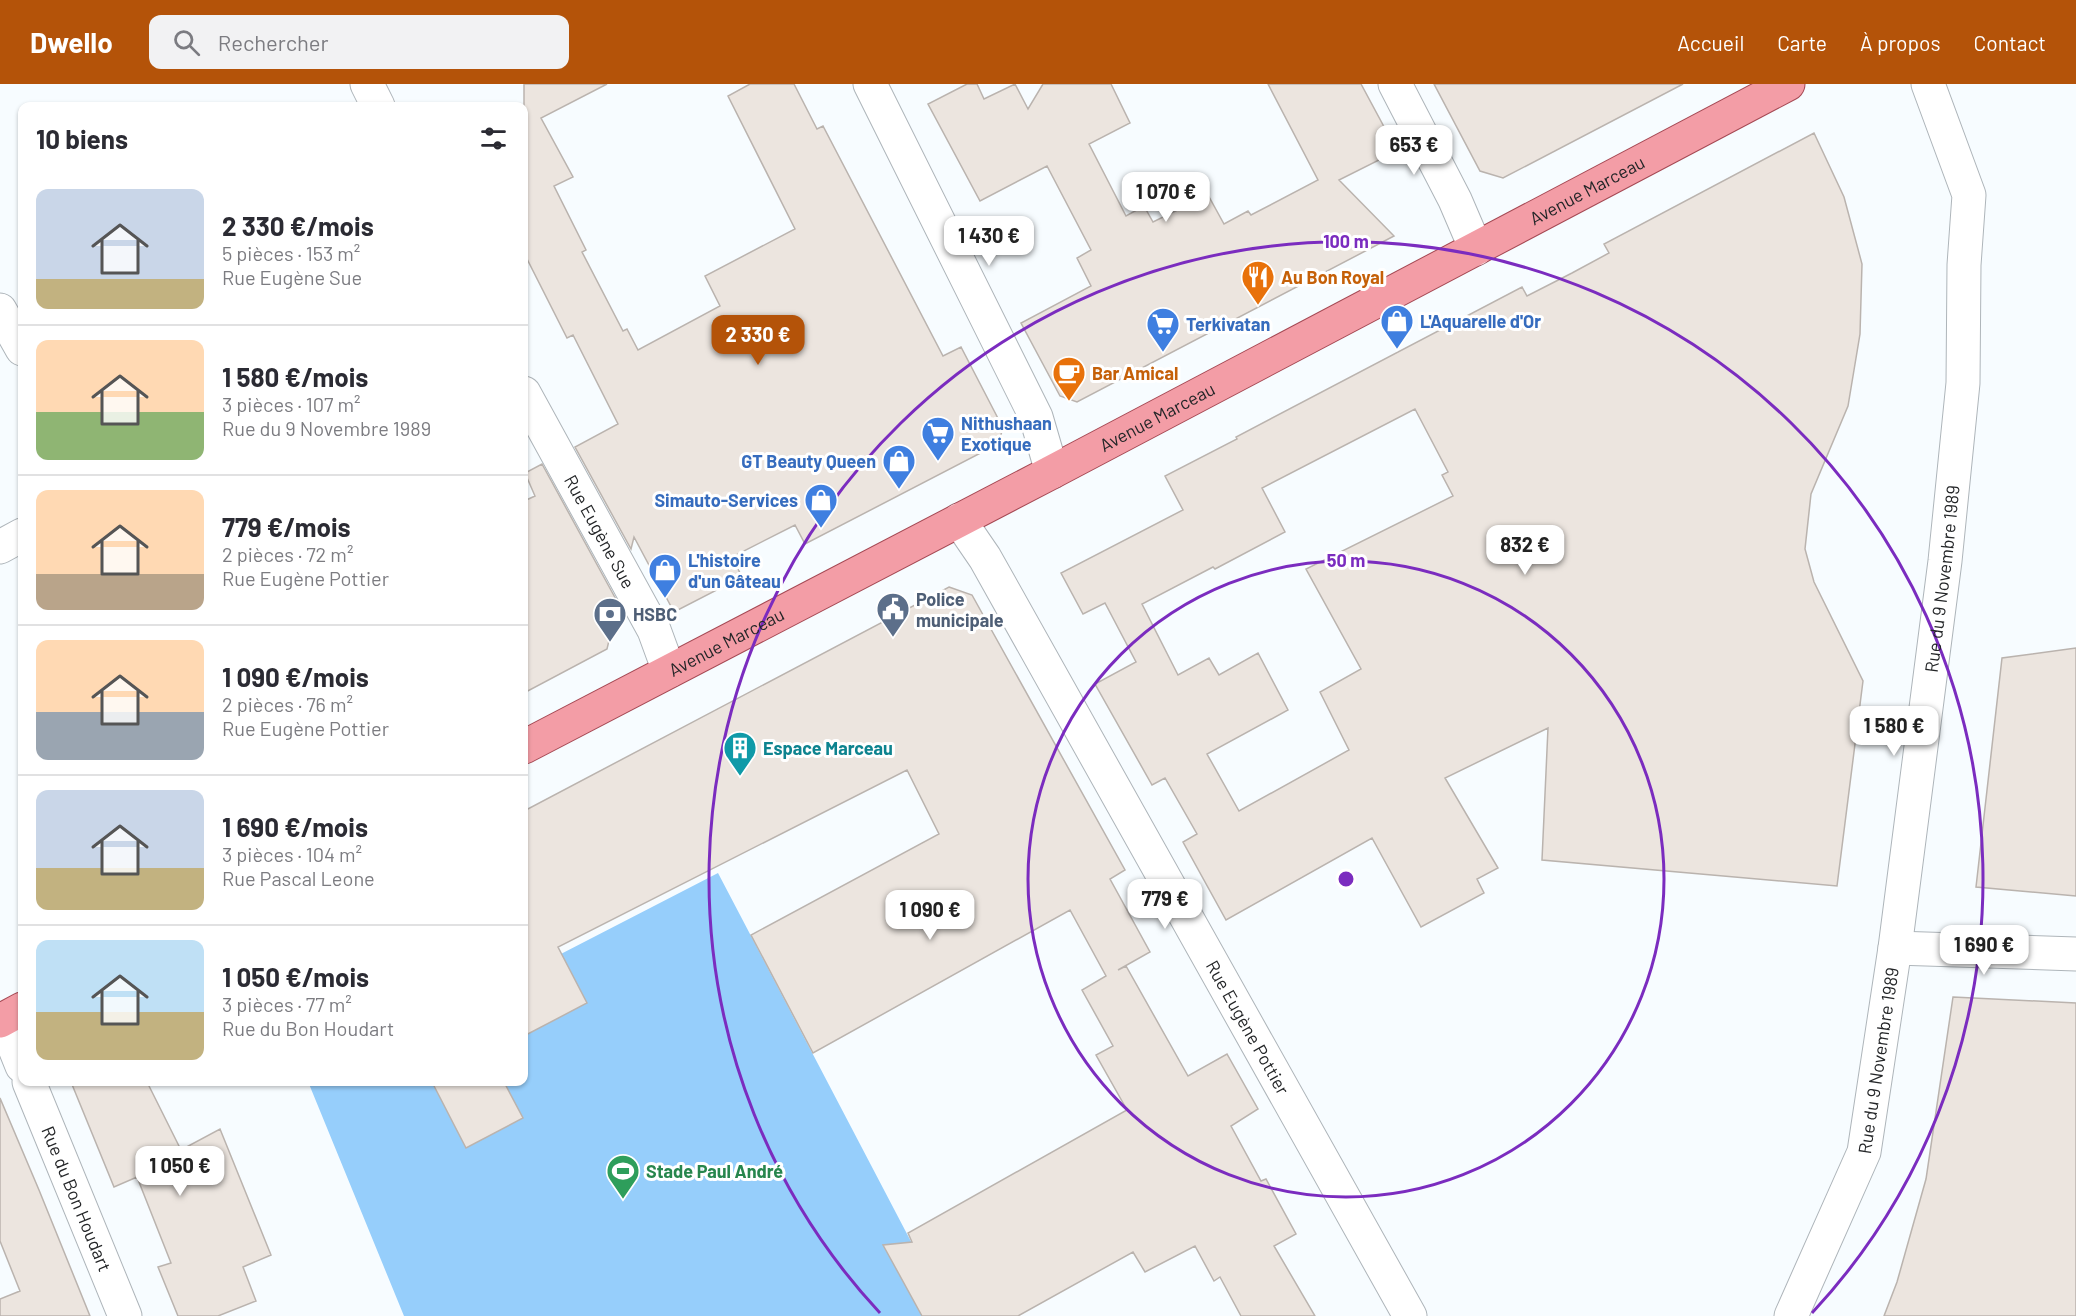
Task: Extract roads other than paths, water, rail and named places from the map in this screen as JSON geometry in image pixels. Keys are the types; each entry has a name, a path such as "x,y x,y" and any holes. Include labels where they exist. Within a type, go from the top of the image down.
{"main road":[{"name":"Avenue Marceau","path":"528,745 1788,84"}],"street":[{"path":"367,84 376,102"},
{"path":"870,84 1036,417 1052,472"},
{"path":"1395,84 1455,200 1476,249"},
{"name":"Rue du 9 Novembre 1989","path":"1791,1316 1864,1152 1894,948 1945,561 1963,383 1964,265 1969,195 1928,84"},
{"path":"0,310 18,342"},
{"name":"Rue Eugène Sue","path":"528,400 654,630 669,671"},
{"name":"Rue Eugène Pottier","path":"959,520 985,558 1410,1316"},
{"path":"0,547 18,537"},
{"path":"1894,948 2076,954"},
{"path":"9,1016 18,1051"},
{"name":"Rue du Bon Houdart","path":"31,1086 124,1316"}],"place":[{"name":"Au Bon Royal","path":"1258,306"},
{"name":"L'Aquarelle d'Or","path":"1397,350"},
{"name":"Terkivatan","path":"1163,353"},
{"name":"Bar Amical","path":"1069,402"},
{"name":"Nithushaan Exotique","path":"938,462"},
{"name":"GT Beauty Queen","path":"899,490"},
{"name":"Simauto-Services","path":"821,529"},
{"name":"L'histoire d'un Gâteau","path":"665,599"},
{"name":"Police municipale","path":"893,638"},
{"name":"HSBC","path":"610,643"},
{"name":"Espace Marceau","path":"740,777"},
{"name":"Stade Paul André","path":"623,1200"}]}
